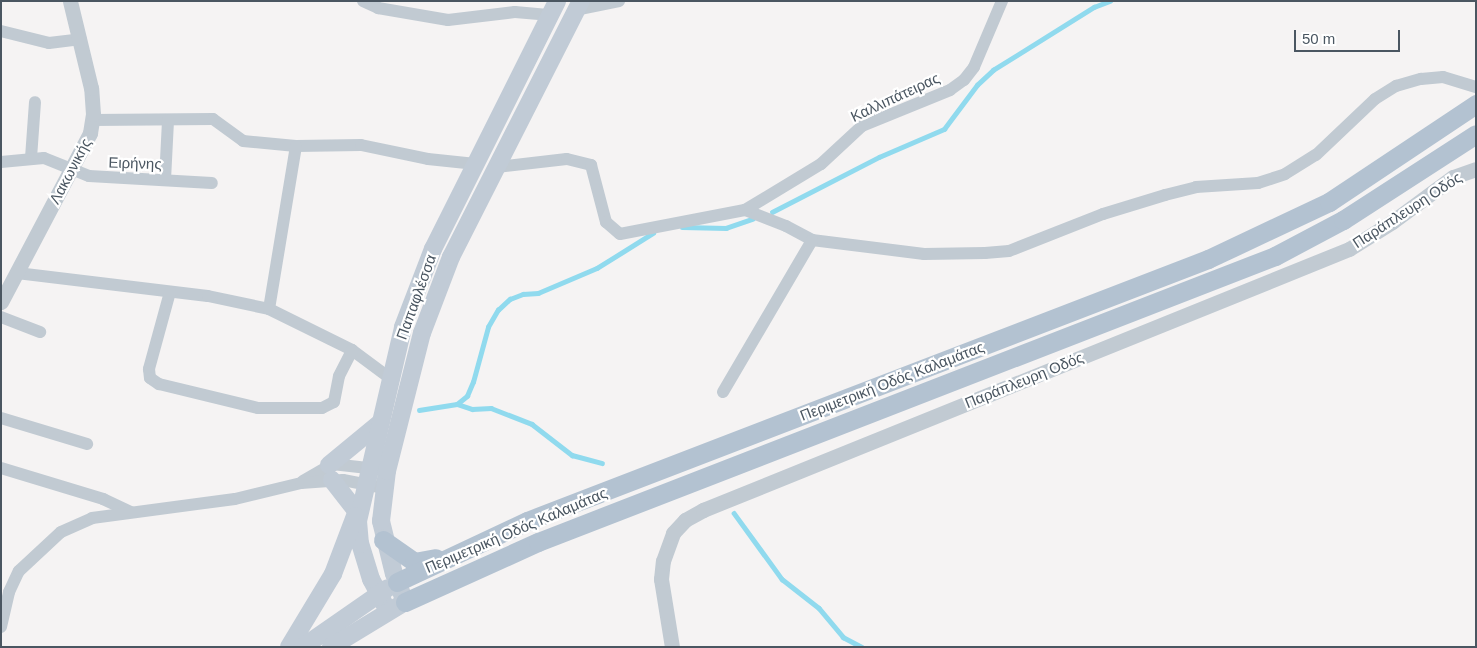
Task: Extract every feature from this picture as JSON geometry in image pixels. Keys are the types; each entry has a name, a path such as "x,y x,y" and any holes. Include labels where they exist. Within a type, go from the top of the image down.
{"main road":[{"name":"Παπαφλέσσα","path":"405,602 384,540 385,480 429,310 451,257 578,6"},
{"name":"Παπαφλέσσα","path":"388,611 378,594 360,544 358,511 391,379 418,286 476,164 554,8"},
{"name":"Περιμετρική Οδός Καλαμάτας","path":"303,647 397,582 454,554 590,497 1208,259 1329,202 1476,104"},
{"name":"Περιμετρική Οδός Καλαμάτας","path":"405,602 538,542 1275,256 1343,220 1476,134"},
{"path":"289,647 333,574 358,511 330,473 380,423"},
{"path":"384,540 414,562 454,554"},
{"path":"332,647 405,602"}],"street":[{"name":"Λακωνικής","path":"1,302 89,138 92,120 91,88 81,39 70,1"},
{"path":"363,1 378,8 448,20 514,6 554,8"},
{"path":"578,6 618,1"},
{"name":"Καλλιπάτειρας","path":"745,210 821,164 862,126 950,90 964,80 974,67 1002,1"},
{"path":"1,32 49,44 81,39"},
{"path":"497,167 567,159 591,165 606,222 620,234 745,210 786,226 812,240 924,254 1009,250 1165,195 1196,187 1258,183 1285,174 1316,155 1375,99 1396,86 1421,79 1443,78 1474,86"},
{"path":"31,158 35,102"},
{"path":"92,120 216,119 241,141 296,146 361,145 428,159 476,164"},
{"path":"165,180 168,120"},
{"path":"269,308 296,146"},
{"name":"Ειρήνης","path":"1,162 31,158 55,160 93,177 212,183"},
{"name":"Παράπλευρη Οδός","path":"672,647 661,579 663,561 673,532 685,520 703,510 1349,249 1385,227 1453,177 1476,169"},
{"path":"723,392 812,240"},
{"path":"18,273 170,292 269,308 352,350 391,379"},
{"path":"170,292 149,369 150,378 159,384 258,408 322,408 334,402 339,376 352,350"},
{"path":"1,317 40,332"},
{"path":"1,418 87,444"},
{"path":"1,468 104,499 131,512"},
{"path":"1,626 16,578 37,551 61,532 92,518 236,499 330,473 368,475 385,480"}],"waterway":[{"path":"772,212 879,157 944,129 977,85 993,70 1094,7 1110,1"},
{"path":"682,227 726,228 752,219"},
{"path":"457,404 467,396 473,382 488,327 498,310 510,299 523,294 538,293 597,268 653,233"},
{"path":"419,410 457,404 472,409 491,408 532,424 572,455 602,463"},
{"path":"734,513 782,579 819,608 843,637 862,647"}]}
